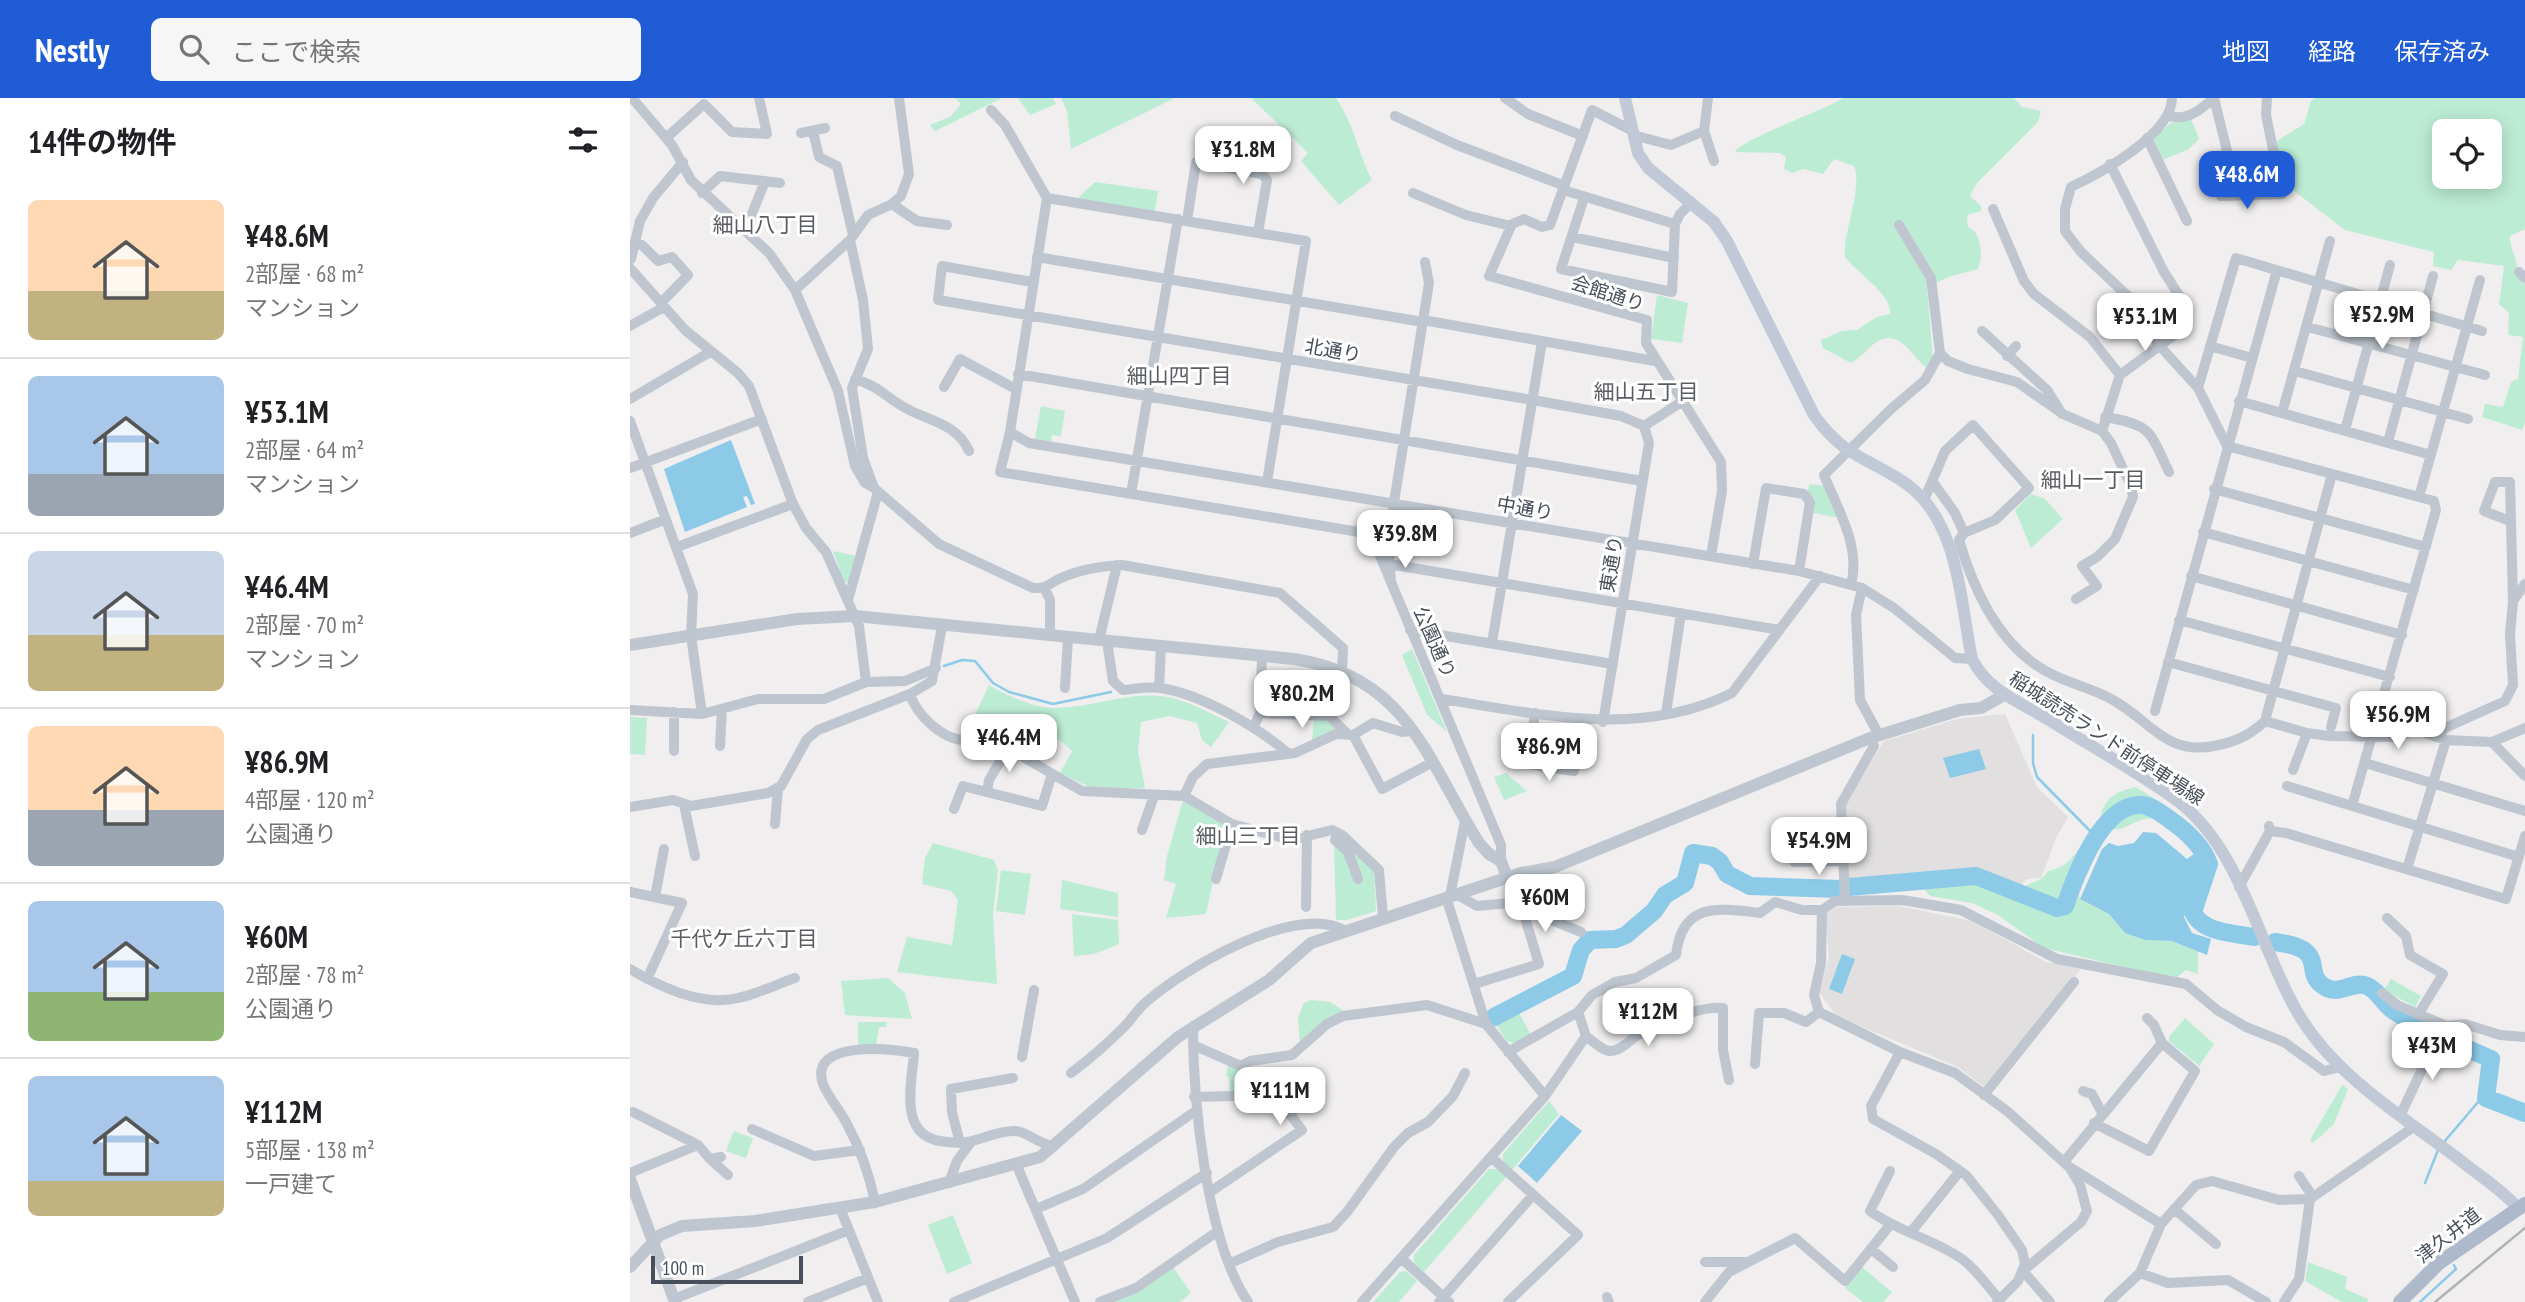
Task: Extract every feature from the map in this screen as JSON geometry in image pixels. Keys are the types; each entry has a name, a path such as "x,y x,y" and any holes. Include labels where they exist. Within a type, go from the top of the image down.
{"main road":[{"name":"稲城読売ランド前停車場線","path":"1625,98 1632,132 1648,168 1714,222 1727,241 1814,415 1829,437 1848,453 1890,474 1924,500 1944,531 1950,548 1972,659 1989,684 2177,801 2200,820 2222,850 2295,1008 2340,1067 2522,1206"},
{"name":"津久井道","path":"2400,1302 2439,1263 2522,1206"}],"street":[{"path":"632,98 666,138 702,193 746,229 769,253 795,290 838,391 855,466 865,483 939,544 1033,588 1045,589 1060,579 1117,565 1280,593 1343,648 1342,670"},
{"path":"666,138 704,104 732,132 767,134 759,98"},
{"path":"795,290 852,237 868,215 892,204 901,196 909,174 899,98"},
{"path":"1505,98 1528,114 1583,136"},
{"path":"1708,98 1704,131 1714,160"},
{"path":"2172,98 2168,116 2161,128 2110,164 2071,187 2065,209 2065,231 2081,252 2133,301 2158,344 2198,388 2227,446 2434,501 2436,510 2352,806"},
{"path":"2168,116 2177,118 2196,113 2214,98 2231,167 2214,172 2221,196 2282,194 2266,115 2267,98"},
{"path":"991,110 1005,125 1047,198 1010,432 1000,471 1371,534 1391,582"},
{"path":"1413,194 1466,215 1511,225 1524,219 1542,227 1550,225 1592,110 1632,132 1671,145 1704,131"},
{"path":"1395,116 1584,198 1675,224"},
{"path":"801,133 825,128"},
{"path":"813,131 819,157 837,166 863,300 867,349 852,388 863,458 876,490 848,600"},
{"path":"2147,138 2188,221"},
{"path":"631,259 640,221 653,198 683,162"},
{"path":"1131,494 1168,279 1196,162 1262,174 1267,180 1258,233"},
{"path":"2102,431 2120,375 2158,344 2177,333 2183,317 2180,297 2164,272 2110,164"},
{"path":"702,193 720,176 780,183"},
{"path":"746,229 765,181"},
{"path":"1047,198 1306,241 1266,482"},
{"path":"1584,198 1561,269 1672,292 1675,224 1680,214 1692,202"},
{"path":"892,204 917,221 947,225"},
{"path":"1993,209 2024,281 2035,295 2090,337 2120,375"},
{"name":"会館通り","path":"1511,225 1489,276 1647,320 1646,342 1655,360 1721,462 1722,491 1711,556"},
{"path":"1899,225 1931,278 1941,353 1948,361 2017,382 2063,414 2102,431 2131,486 2133,497 2115,539 2082,566 2097,586 2076,599"},
{"path":"1572,237 1674,258"},
{"path":"2283,414 2330,241"},
{"path":"630,326 663,305 688,275 672,257 658,261 642,245 635,246"},
{"path":"1037,257 1655,360"},
{"path":"2198,388 2236,258 2482,331"},
{"name":"公園通り","path":"1425,262 1429,283 1388,540 1391,582 1501,845 1501,861"},
{"path":"2345,430 2390,265"},
{"name":"北通り","path":"1032,282 942,266 938,300 1533,400 1632,420 1644,426"},
{"path":"630,268 710,352 738,373 749,386 793,504 806,528 826,552 855,616 866,682"},
{"path":"2155,711 2214,489 2277,270"},
{"path":"2388,442 2433,276"},
{"path":"2419,497 2480,280"},
{"path":"2308,327 2485,375"},
{"path":"1982,331 2047,390 2063,414"},
{"path":"1492,643 1542,342"},
{"path":"2007,356 2016,346"},
{"path":"2210,346 2252,358"},
{"path":"630,399 710,352"},
{"path":"1845,901 1841,804 1870,757 1875,737 1859,690 1856,587 1846,522 1824,475 1891,409 1925,380 1941,353"},
{"path":"944,387 960,359 1016,389"},
{"path":"2295,372 2468,419"},
{"path":"1018,374 1642,481"},
{"path":"855,379 879,386 902,406 955,431 969,451"},
{"path":"1644,426 1683,401"},
{"path":"2239,401 2431,454"},
{"path":"2105,417 2136,422 2148,430 2169,472"},
{"path":"630,468 762,419"},
{"path":"630,421 692,594 691,636 702,714"},
{"path":"1924,500 1945,451 1973,425 2029,488 1995,520 1964,533 1959,540 1984,606 2013,643 2041,668 2113,700 2184,748 2199,749 2234,742 2265,721 2332,474"},
{"name":"東通り","path":"1603,722 1649,443 1644,426"},
{"name":"中通り","path":"1010,432 1029,443 1799,571 1856,587 1894,608 1955,658 1972,659"},
{"path":"1932,481 1955,513 1964,533"},
{"path":"1753,564 1766,488 1804,494 1810,502 1799,571"},
{"path":"2214,489 2426,547"},
{"path":"677,547 793,504"},
{"path":"630,533 666,519"},
{"path":"2407,870 2445,728 2505,701 2513,685 2510,634 2513,601 2511,521"},
{"path":"2203,532 2414,590"},
{"path":"1389,564 1780,630"},
{"path":"1117,565 1103,641 1113,681 1123,690 1159,688 1178,692 1254,726 1289,754"},
{"path":"1442,699 1603,722 1666,714 1713,702 1732,693 1820,576"},
{"path":"2191,576 2402,635"},
{"path":"2513,601 2525,584"},
{"path":"1045,589 1050,600 1049,636"},
{"path":"1666,714 1681,613"},
{"path":"630,645 797,619 855,616 1311,661 1342,670 1382,695 1413,731 1483,849 1501,861 1507,877"},
{"path":"2179,620 2390,677"},
{"path":"775,824 778,788 807,739 818,730 910,694 932,681 937,668 942,626"},
{"path":"1410,630 1613,664"},
{"path":"1065,688 1068,638"},
{"path":"1159,688 1161,646"},
{"path":"1254,726 1259,713 1262,656"},
{"path":"2168,662 2336,708 2331,727"},
{"path":"630,710 702,714 758,699 824,699 866,682 905,681 937,668"},
{"path":"910,694 921,715 936,728 956,739 988,736 1082,792 1184,796 1232,824 1291,840 1324,831 1337,833 1375,863 1379,870 1383,917"},
{"path":"630,1267 653,1241 682,1226 755,1221 874,1202 1017,1166 1040,1157 1055,1146 1132,1070 1193,1026 1269,980 1311,943 1507,877 1555,867 1875,737 1960,710 1981,708 2004,695"},
{"path":"720,746 722,709"},
{"path":"674,712 674,751"},
{"path":"1259,713 1329,716 1351,736 1382,789 1433,762"},
{"path":"1535,713 1528,764 1574,771 1584,720"},
{"path":"2265,721 2307,733 2373,738 2392,737 2417,730 2441,738 2492,742 2525,729"},
{"path":"1184,796 1193,778 1207,764 1289,754 1336,734 1351,736 1373,723 1402,732 1413,731"},
{"path":"2293,770 2307,733"},
{"path":"2492,742 2525,776"},
{"path":"987,792 989,780 1008,748"},
{"path":"2365,763 2525,811"},
{"path":"954,809 963,786 1042,806 1052,774"},
{"path":"2287,786 2519,857"},
{"path":"630,807 673,800 684,805 768,793 778,788"},
{"path":"1142,830 1154,796"},
{"path":"684,805 695,856"},
{"path":"1465,821 1451,896 1474,984 1486,1024 1545,1096"},
{"path":"1216,879 1232,824"},
{"path":"2239,887 2269,829 2506,899 2525,836"},
{"path":"1337,833 1335,840 1353,862 1358,878"},
{"path":"1306,907 1307,835"},
{"path":"1804,836 1800,862 1843,861"},
{"path":"655,897 664,849"},
{"path":"630,892 682,903 647,979"},
{"path":"1451,896 1477,906 1510,903 1581,932"},
{"path":"1508,1052 1578,1012 1592,995 1615,982 1636,978 1676,955 1678,938 1688,923 1711,908 1760,913 1775,902 1802,910 1822,910 1835,901 1902,900 1961,910 2057,959 2186,984 2217,1010 2246,1027 2284,1042 2324,1071 2340,1067"},
{"path":"1474,984 1539,964 1522,908"},
{"path":"1822,910 1821,963 1814,995 1819,1012 1900,1052 1955,1073 2066,1164 2161,1224"},
{"path":"2387,918 2406,936 2410,955 2443,974 2418,1015"},
{"path":"1071,1073 1099,1052 1144,1004 1185,972 1218,954 1253,938 1290,927 1332,924 1344,930"},
{"path":"630,969 682,993 712,1000 737,999 795,978"},
{"path":"1984,1095 2074,982"},
{"path":"1022,1057 1034,990"},
{"path":"2382,993 2441,1031"},
{"path":"1193,1045 1241,1066 1250,1060 1292,1055 1327,1024 1343,1016 1427,1005 1486,1024"},
{"path":"1578,1012 1586,1036 1606,1051 1615,1051 1639,1035 1672,1021 1707,1009 1723,1008 1723,1051 1729,1080"},
{"path":"1755,1065 1759,1013 1784,1013 1806,1022 1819,1012"},
{"path":"2094,1123 2149,1151 2195,1071 2162,1043 2154,1025 2147,1018"},
{"path":"2401,1114 2441,1031 2465,1024 2500,1035 2525,1037"},
{"path":"1193,1026 1194,1097 1210,1192 1218,1231 1237,1286 1248,1302"},
{"path":"1362,1302 1545,1096 1586,1036"},
{"path":"2066,1164 2094,1123 2162,1043"},
{"path":"874,1202 872,1179 860,1150 822,1077 824,1067 834,1055 845,1050 914,1052 909,1095 914,1121 932,1139 965,1143 982,1135 1017,1130 1041,1145 1055,1146"},
{"path":"1900,1052 1871,1106 1872,1119 1975,1182 2022,1250 2023,1271 2050,1302"},
{"path":"1231,1263 1278,1242 1333,1227 1394,1147 1408,1133 1428,1122 1453,1096 1465,1073"},
{"path":"948,1183 965,1143 952,1112 951,1089 1013,1078"},
{"path":"2083,1091 2092,1094 2102,1113"},
{"path":"1194,1097 1275,1095 1301,1130 1210,1192"},
{"path":"1289,1114 1311,1098"},
{"path":"1036,1209 1083,1189 1197,1110"},
{"path":"633,1112 698,1145 716,1158 728,1175"},
{"path":"2109,1302 2140,1273 2161,1224 2196,1185 2212,1181 2279,1200 2311,1198 2415,1126"},
{"path":"752,1129 814,1156 860,1150"},
{"path":"630,1173 698,1145"},
{"path":"1491,1157 1578,1235 1508,1302"},
{"path":"1890,1171 1870,1212 1890,1225 1911,1232 1964,1260 1998,1301 2018,1281 2023,1271 2081,1222 2087,1212 2080,1185 2066,1164"},
{"path":"1017,1166 1075,1302"},
{"path":"1911,1232 1960,1171"},
{"path":"954,1302 1107,1238 1207,1173"},
{"path":"2284,1302 2299,1279 2311,1198 2299,1176"},
{"path":"630,1179 675,1301 849,1230"},
{"path":"1401,1258 1444,1300 1533,1195"},
{"path":"839,1208 878,1302"},
{"path":"2174,1209 2216,1244"},
{"path":"1704,1302 1729,1272 1795,1238 1845,1281 1890,1225"},
{"path":"1100,1302 1136,1288 1218,1231"},
{"path":"1871,1249 1893,1267"},
{"path":"1705,1262 1745,1262"},
{"path":"2140,1273 2168,1283 2228,1280 2266,1302"},
{"path":"808,1302 868,1278"}],"shaded area":[{"path":"2005,714 2037,787 2068,817 2057,836 2041,878 2027,879 2019,887 1969,869 1848,879 1846,804 1884,741 1957,719"},
{"path":"1898,906 1972,921 2046,962 2081,969 1985,1088 1958,1067 1836,1016 1819,992 1829,956 1825,915 1835,907"}],"green space":[{"path":"955,98 1002,98 935,131 930,125 950,117 961,104"},
{"path":"1018,98 1053,98 1056,104 1030,115"},
{"path":"1061,98 1175,98 1071,149 1067,111"},
{"path":"1251,98 1336,98 1347,117 1372,180 1339,205 1301,161 1308,153"},
{"path":"1843,98 2014,98 2022,107 2041,111 2038,122 1977,183 1970,196 1981,206 1981,211 1967,215 1968,227 1979,239 1981,258 1978,269 1948,277 1927,288 1933,358 1928,368 1894,339 1878,341 1851,363 1823,348 1821,340 1842,331 1857,330 1877,317 1890,314 1881,292 1845,257 1855,197 1854,166 1834,159 1823,174 1803,169 1792,173 1784,169 1786,157 1780,153 1735,152 1751,140"},
{"path":"2316,98 2525,98 2525,229 2510,236 2517,264 2516,274 2525,284 2525,422 2522,430 2482,417 2485,404 2503,407 2511,382 2518,379 2523,337 2508,335 2509,313 2499,304 2504,266 2458,260 2451,270 2433,266 2434,252 2345,230 2285,184 2275,142 2304,124 2311,101"},
{"path":"2191,119 2199,139 2189,149 2163,160 2153,138 2171,123"},
{"path":"1095,182 1158,191 1155,211 1077,199"},
{"path":"1657,295 1688,303 1682,343 1651,339"},
{"path":"1041,406 1065,411 1061,436 1052,435 1051,442 1035,439"},
{"path":"1809,484 1826,486 1840,518 1813,513 1815,500 1808,492"},
{"path":"2031,494 2045,499 2063,519 2031,548 2015,510"},
{"path":"833,551 856,556 850,582 844,582"},
{"path":"1412,649 1447,732 1427,715 1402,655"},
{"path":"989,685 1021,701 1055,708 1132,697 1167,697 1229,722 1211,747 1202,740 1197,723 1170,716 1141,722 1138,751 1145,788 1093,789 1060,773 1072,751 1047,732 1029,726 1020,727 1002,738 986,729 968,730"},
{"path":"630,717 647,718 645,755 630,754"},
{"path":"1314,718 1328,719 1335,728 1334,732 1312,740"},
{"path":"1506,773 1527,791 1504,800 1494,777"},
{"path":"2136,787 2163,804 2155,819 2142,819 2122,828 2111,829 2101,817 2104,805 2118,793"},
{"path":"1183,800 1224,824 1224,829 1206,914 1166,918 1176,884 1164,880 1167,856"},
{"path":"1337,838 1374,869 1376,911 1347,920 1336,920 1334,841"},
{"path":"2083,842 2096,846 2078,892 2080,899 2109,914 2125,933 2145,940 2172,941 2198,951 2198,974 2186,970 2175,979 2044,948 1998,915 1972,903 1930,896 1925,890 1926,877 1968,873 2020,890 2042,878 2048,871 2065,864"},
{"path":"933,843 994,860 998,871 993,914 997,984 897,972 907,937 952,945 958,900 951,891 922,884 925,858"},
{"path":"1001,870 1031,874 1025,915 996,911"},
{"path":"1062,880 1118,893 1118,917 1060,909"},
{"path":"1072,914 1118,920 1119,944 1094,954 1074,956"},
{"path":"888,978 905,993 912,1019 845,1015 841,981"},
{"path":"2391,979 2421,996 2415,1007 2384,990"},
{"path":"1311,1000 1330,1002 1344,1011 1323,1021 1300,1043 1298,1018 1304,1003"},
{"path":"1517,1009 1531,1035 1516,1044 1507,1041 1494,1022"},
{"path":"2185,1018 2214,1044 2199,1066 2169,1041 2169,1037"},
{"path":"858,1022 887,1022 886,1027 879,1027 876,1045 858,1046"},
{"path":"1228,1065 1245,1068 1245,1092 1230,1092 1229,1077 1226,1076"},
{"path":"2342,1085 2348,1089 2334,1124 2313,1143 2310,1140"},
{"path":"1549,1101 1559,1114 1512,1170 1503,1162 1503,1154"},
{"path":"734,1131 753,1138 746,1158 726,1151"},
{"path":"1489,1169 1498,1169 1507,1176 1424,1272 1414,1263 1414,1255"},
{"path":"953,1215 972,1263 947,1274 928,1225"},
{"path":"2308,1262 2347,1277 2345,1289 2368,1299 2367,1302 2342,1302 2305,1281"},
{"path":"1173,1267 1191,1293 1180,1302 1111,1302"},
{"path":"1862,1267 1892,1292 1883,1302 1863,1302 1845,1288"},
{"path":"1406,1271 1417,1281 1399,1302 1373,1302 1400,1272"}],"water":[{"path":"731,440 755,504 751,505 747,496 743,497 747,507 685,532 664,469"},
{"path":"1979,749 1986,769 1950,778 1943,758"},
{"path":"2143,832 2156,833 2187,859 2194,854 2200,865 2184,917 2192,933 2211,939 2207,955 2172,941 2145,940 2125,933 2109,914 2080,899 2102,849 2109,843 2118,846 2134,843"},
{"path":"1842,954 1855,959 1842,994 1829,989"},
{"path":"1561,1115 1582,1131 1537,1183 1518,1166"}],"waterway":[{"path":"944,666 962,660 975,661 993,683 1009,692 1053,704 1111,692"},
{"path":"2033,735 2033,763 2037,777 2096,837"},
{"path":"1849,887 1976,876 2057,908 2065,906 2083,861 2102,829 2126,808 2144,805 2181,828 2206,857 2209,864 2193,912 2197,919 2219,931 2254,937"},
{"path":"1494,1017 1573,976 1581,950 1590,940 1616,939 1626,935 1654,911 1665,895 1685,883 1693,853 1712,856 1720,862 1727,874 1750,886 1841,889"},
{"path":"2275,942 2303,950 2312,962 2318,981 2325,987 2336,990 2357,985 2367,986 2405,1018 2491,1059 2486,1098 2525,1113"},
{"path":"2444,1142 2479,1101 2486,1098"},
{"path":"2425,1183 2438,1150"},
{"path":"2420,1302 2456,1269 2454,1265"}],"railway":[{"path":"2435,1302 2525,1228"}],"district":[{"name":"細山八丁目","path":"765,224"},
{"name":"細山四丁目","path":"1179,375"},
{"name":"細山五丁目","path":"1646,391"},
{"name":"細山一丁目","path":"2093,479"},
{"name":"細山三丁目","path":"1248,835"},
{"name":"千代ケ丘六丁目","path":"744,938"}]}
